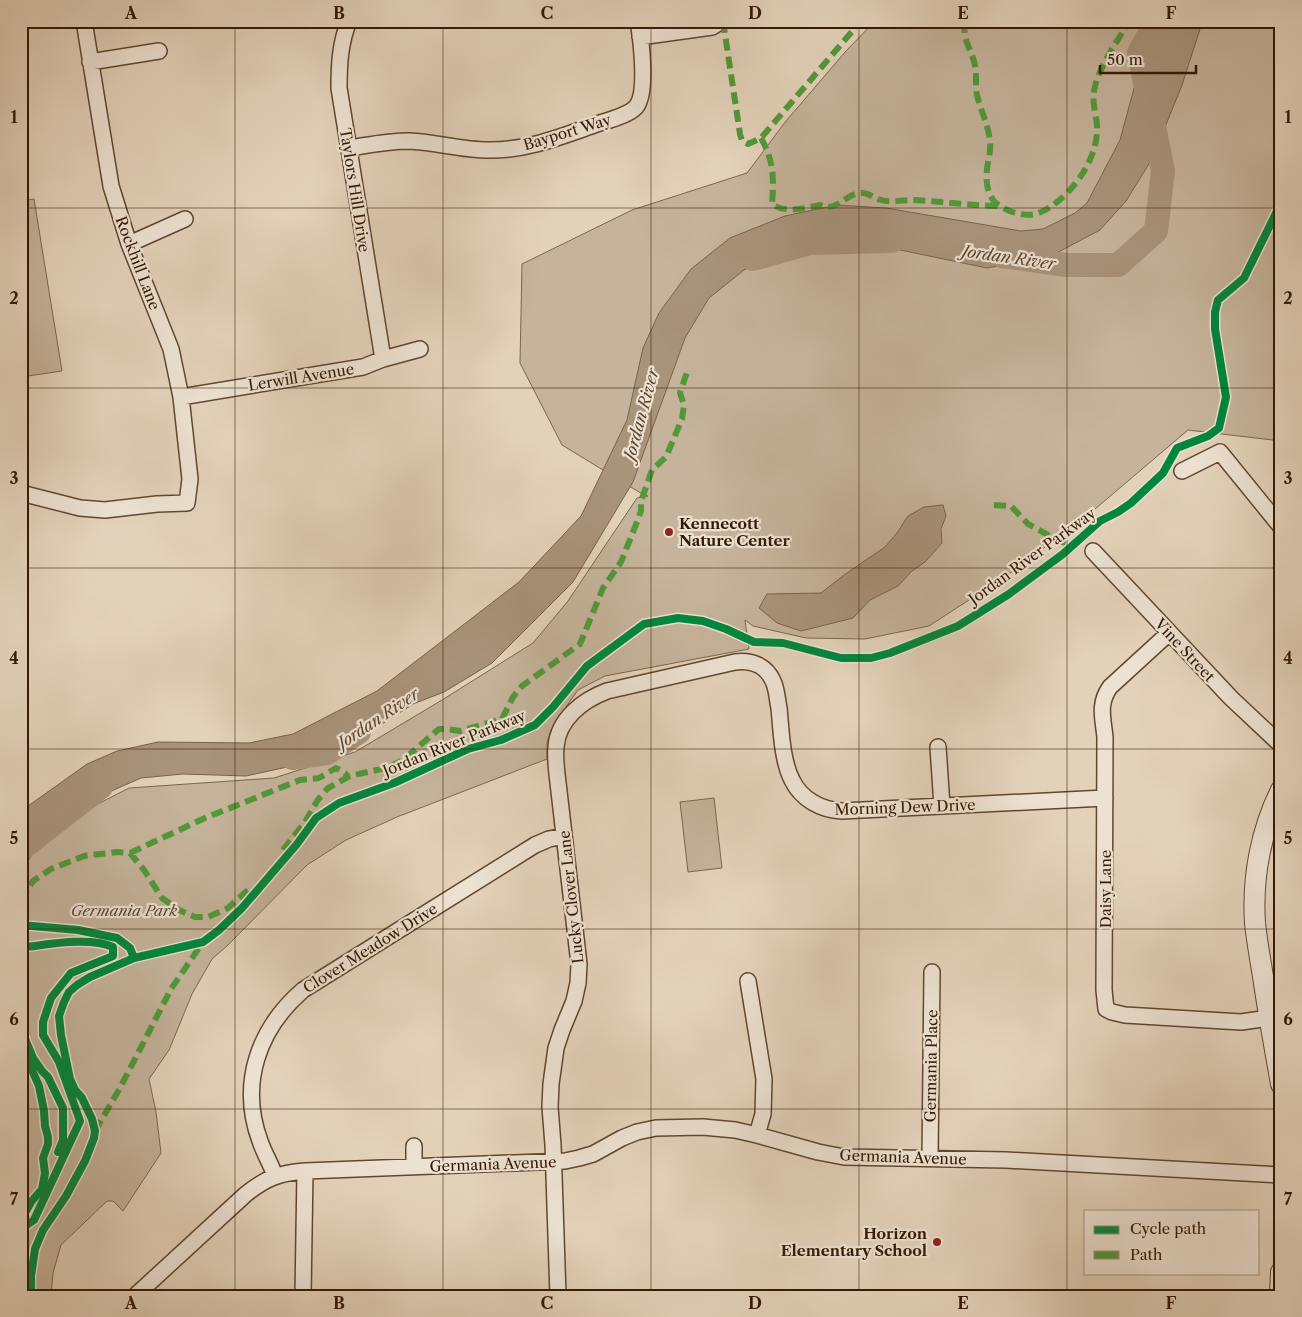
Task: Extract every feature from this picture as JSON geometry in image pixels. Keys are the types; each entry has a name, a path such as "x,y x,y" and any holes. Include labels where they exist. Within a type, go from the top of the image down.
{"street":[{"name":"Rockhill Lane","path":"21,493 80,508 105,510 187,503 190,479 180,397 171,349 129,244 111,186 84,21"},
{"name":"Taylors Hill Drive","path":"349,21 341,48 339,67 341,105 383,359"},
{"name":"Bayport Way","path":"349,148 393,141 411,141 487,150 511,149 533,145 627,113 636,107 642,90 638,21"},
{"path":"640,37 712,27 722,21"},
{"path":"90,62 159,51"},
{"path":"129,244 185,219"},
{"name":"Lerwill Avenue","path":"180,397 363,367 420,348"},
{"path":"1182,471 1220,452 1281,527"},
{"name":"Vine Street","path":"1093,551 1231,698 1281,745"},
{"name":"Daisy Lane","path":"1169,633 1110,687 1102,702 1105,737 1104,990 1106,1008 1112,1012 1125,1015 1241,1022 1269,1018"},
{"name":"Morning Dew Drive","path":"747,661 759,665 773,681 777,695 785,756 789,772 796,787 813,803 827,809 842,812 1105,798"},
{"name":"Lucky Clover Lane","path":"558,1296 550,1096 558,1040 574,1001 579,974 577,941 557,774 556,745 558,736 574,711 589,699 607,692 735,662 747,661"},
{"path":"938,747 942,806"},
{"path":"1281,790 1269,818 1262,842 1255,888 1257,937 1281,1084"},
{"name":"Clover Meadow Drive","path":"275,1176 257,1131 252,1087 255,1066 261,1046 270,1028 284,1008 303,990 535,845 548,839 564,836"},
{"name":"Germania Place","path":"930,1160 932,972"},
{"path":"748,981 765,1088 763,1114 757,1135"},
{"name":"Germania Avenue","path":"135,1296 246,1194 275,1176 305,1171 572,1160 586,1156 630,1134 656,1128 703,1127 735,1130 812,1151 844,1157 1006,1160 1281,1175"},
{"name":"Germania Avenue","path":"414,1146 414,1167"},
{"path":"303,1296 305,1171"},
{"path":"1280,1296 1281,1272"}],"green space":[{"name":"Germania Park","path":"875,21 1281,21 1281,441 1188,430 1095,509 1015,570 929,626 865,639 806,638 753,626 745,620 749,649 605,676 578,690 561,714 551,730 547,743 547,759 397,817 346,840 307,865 212,959 192,994 169,1050 149,1079 156,1112 161,1153 123,1211 113,1201 107,1201 61,1245 53,1273 51,1296 21,1296 21,872 33,853 92,807 129,788 274,778 355,752 533,643 568,601 637,498 648,496 562,445 520,363 522,264 632,210 747,173 786,121 846,51"},
{"path":"34,199 62,371 21,377 21,201"},
{"path":"714,798 722,868 688,872 680,802"}],"water":[{"path":"1162,21 1203,21 1182,85 1152,159 1126,201 1100,230 1049,257 987,268 852,240 787,249 744,270 709,298 685,338 633,482 573,582 492,663 444,692 413,704 365,735 292,766 246,776 183,774 141,778 73,808 21,855 21,811 87,764 117,751 158,742 249,743 293,734 377,691 519,582 581,516 627,420 643,348 659,313 691,269 730,238 785,216 837,205 886,208 1021,231 1043,229 1075,213 1087,203 1120,140 1136,81"},
{"path":"943,505 946,516 941,529 942,543 925,562 911,572 898,586 870,600 853,618 801,631 777,623 759,608 767,594 821,593 885,547 908,516 924,507"}],"waterway":[{"name":"Jordan River","path":"1002,256 1066,265 1118,265 1156,231 1163,171 1139,53 1157,21"},
{"name":"Jordan River","path":"753,259 810,243 892,241"},
{"name":"Jordan River","path":"292,758 327,753 359,732"},
{"name":"Jordan River","path":"21,849 101,787"}],"marked path":[{"path":"723,21 740,134 742,141 748,144 761,138 861,21"},
{"path":"965,21 966,39 975,65 977,95 989,133 990,149 987,174 989,191 994,201 1003,208 1019,214 1031,215 1045,210 1062,198 1085,170 1097,136 1093,100 1096,82 1109,55 1130,21"},
{"path":"761,138 771,162 772,204 783,209 802,209 820,205 832,206 851,196 863,193 888,201 912,200 1001,206"},
{"path":"283,850 328,788 350,776 390,767 404,759 439,729 460,731 502,719 513,697 522,686 580,644 603,588 621,562 641,511 641,501 652,470 666,457 682,419 684,405 680,393 687,372"},
{"path":"994,505 1011,506 1028,524 1059,541 1072,545"},
{"path":"130,853 205,818 300,780 319,778 336,768 348,777"},
{"path":"21,901 33,881 51,869 84,856 117,852 130,853 144,870 162,898 179,910 195,917 208,917 228,908 250,888"},
{"path":"95,1131 120,1088 171,989 203,942"}],"cycle path":[{"name":"Jordan River Parkway","path":"31,1296 31,1276 35,1249 43,1230 66,1196 85,1161 94,1138 95,1131 92,1119 70,1079 61,1035 59,1016 69,992 77,985 90,977 134,958 203,942 242,908 297,844 316,818 339,803 394,783 468,749 501,740 535,725 553,707 587,666 644,624 678,618 703,621 754,642 783,643 841,658 871,658 890,653 958,626 1009,594 1063,554 1100,521 1131,503 1163,473 1177,448 1208,436 1219,428 1226,397 1215,329 1215,312 1218,300 1244,278 1281,203"},
{"path":"21,925 78,930 117,938 130,948 134,958"},
{"path":"21,951 26,947 70,942 93,942 113,947 113,956 71,973 51,998 43,1022 43,1035 59,1062 80,1121 34,1220 21,1229"},
{"path":"21,1029 33,1058 48,1077 63,1108 63,1140 58,1152"},
{"path":"21,1053 32,1070 39,1086 48,1137 48,1144 43,1158 45,1173 42,1189 31,1202 21,1220"}],"place":[{"name":"Kennecott Nature Center","path":"669,532"},
{"name":"Horizon Elementary School","path":"937,1242"}]}
